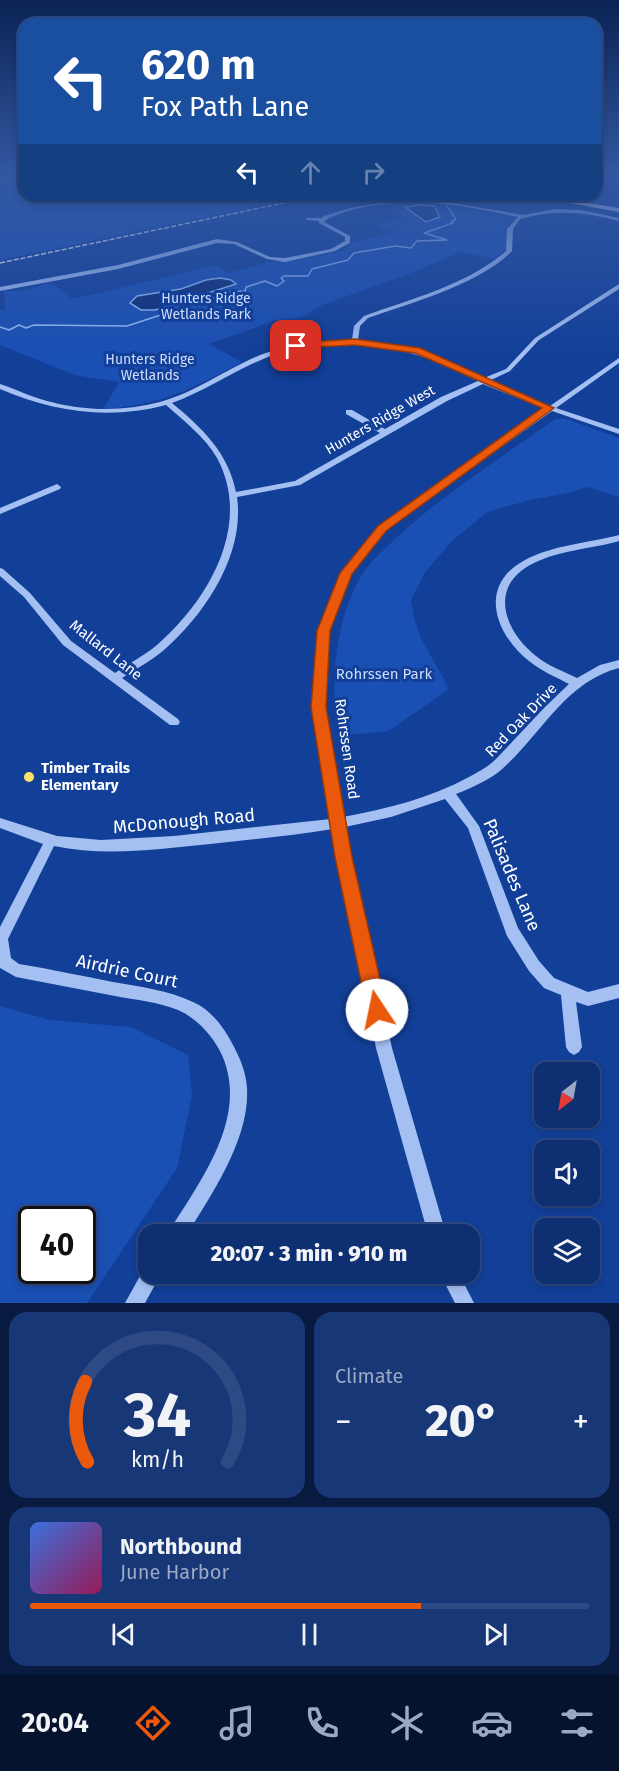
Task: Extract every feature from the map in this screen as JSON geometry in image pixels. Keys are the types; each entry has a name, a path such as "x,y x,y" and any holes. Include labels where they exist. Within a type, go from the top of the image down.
{"street":[{"path":"0,290 118,267 217,241 235,243 269,258 285,260 333,250 348,242 347,236 343,234"},
{"path":"355,342 357,326 366,317 450,287 497,262 509,251 510,234"},
{"name":"Hunters Ridge West","path":"233,495 297,483 444,399 486,382 508,370 537,339 619,286"},
{"path":"0,386 32,401 78,410 124,410 167,402 197,391 276,351 318,343 355,342 417,350 549,408 619,432"},
{"name":"Rohrssen Road","path":"434,1224 384,1048 338,825 318,707 323,631 346,573 382,528 619,360"},
{"path":"116,677 164,645 192,614 222,565 233,535 233,495 221,459 202,433 167,402"},
{"path":"349,412 384,432"},
{"path":"0,511 57,488"},
{"path":"577,683 527,654 510,635 501,620 500,586 508,575 547,554 619,538"},
{"name":"Mallard Lane","path":"0,571 27,594 67,643 174,722"},
{"name":"Red Oak Drive","path":"338,825 448,793 494,769 577,683 606,666 619,664"},
{"name":"Palisades Lane","path":"448,793 473,826 512,931 549,983 568,993 588,999 619,991"},
{"name":"McDonough Road","path":"0,823 65,843 127,846 338,825"},
{"name":"Airdrie Court","path":"51,840 1,939 4,962 16,970 166,998 192,1009 215,1030 233,1055 240,1082 237,1114 217,1168 183,1224"},
{"path":"568,993 574,1047"},
{"path":"134,1303 146,1284"},
{"path":"455,1284 465,1303"}],"green space":[{"path":"0,234 126,234 0,260"},
{"name":"Hunters Ridge Wetlands Park","path":"386,234 506,234 506,247 495,259 460,252 409,274 322,305 301,318 276,320 209,344 242,362 191,388 143,403 103,409 119,382 74,375 0,345 0,310 5,309 4,291 19,291 51,283 71,298 77,298 217,265 228,273 274,261 300,260 341,251 353,242"},
{"name":"Rohrssen Park","path":"555,419 566,419 619,438 619,497 587,487 530,500 487,512 451,542 426,571 411,600 421,638 449,689 389,731 338,736 334,696 336,654 345,614 364,571 386,548 433,507"},
{"path":"0,1006 50,1020 131,1027 188,1055 192,1096 177,1168 87,1303 0,1303"}],"shaded area":[{"path":"220,278 231,280 236,284 155,310 141,310 130,303 137,296 181,289 206,280"}],"waterway":[{"path":"0,327 9,330 19,325 26,328 34,325 127,326 231,292 245,291 246,287 265,281 277,286 284,281 281,278 284,276 308,276 312,269 348,260 354,253 395,246 411,248 417,241 447,240 427,234"}],"railway":[{"path":"0,263 138,234"}],"place":[{"name":"Timber Trails Elementary","path":"29,777"}],"route":[{"path":"296,346 355,342 378,343 417,350 441,359 507,392 549,408 382,528 346,573 323,631 318,707 344,857 377,1010"}],"park label":[{"name":"Hunters Ridge Wetlands","path":"150,368"}]}
